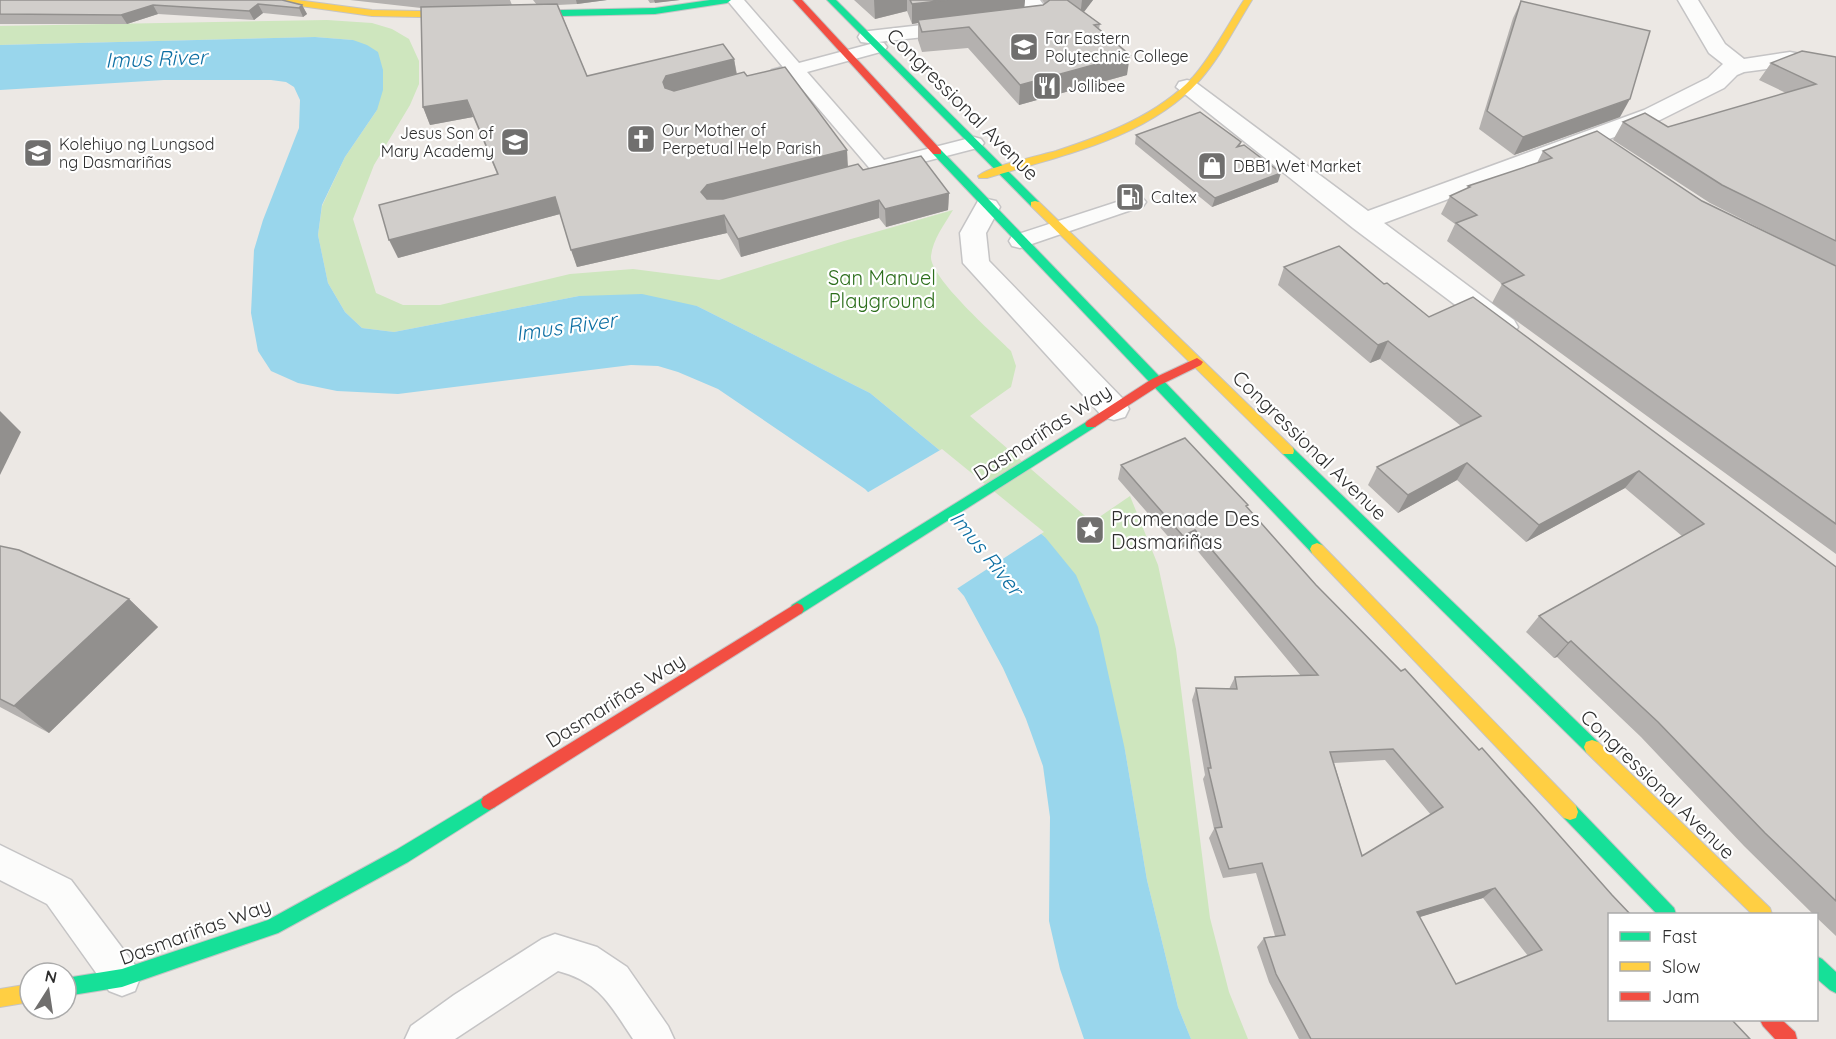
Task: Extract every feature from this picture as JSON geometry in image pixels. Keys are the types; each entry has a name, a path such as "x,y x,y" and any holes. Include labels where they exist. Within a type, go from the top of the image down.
{"main road":[{"path":"279,0 306,6 411,15 482,15"},
{"path":"519,10 655,11 727,0"},
{"path":"797,0 987,207 1666,913"},
{"name":"Congressional Avenue","path":"831,0 1060,229 1762,913"},
{"path":"964,182 1110,132 1167,103 1187,87 1201,71 1248,0"},
{"name":"Dasmariñas Way","path":"78,985 122,978 272,927 402,856 1039,458 1156,382 1197,362"},
{"path":"1818,967 1836,984"},
{"path":"0,998 18,995"},
{"path":"1770,1021 1788,1039"}],"street":[{"path":"873,42 1034,19 1040,15 1029,0"},
{"path":"1688,0 1717,48 1739,66"},
{"path":"1362,222 1601,145 1652,115 1716,83 1729,70 1739,66 1790,59 1836,68"},
{"path":"1187,87 1523,342"},
{"path":"987,207 973,232 976,263 1114,409"}],"lane":[{"path":"735,0 879,167"},
{"path":"759,79 848,55 873,42"},
{"path":"856,173 974,142"},
{"path":"1020,241 1136,202 1132,198"},
{"path":"0,862 59,892 122,978"},
{"path":"424,1039 467,1008 555,952 584,960 614,980 655,1039"}],"green space":[{"name":"Promenade Des Dasmariñas","path":"327,20 372,23 392,29 409,39 419,61 419,84 410,105 374,165 353,219 376,293 403,305 440,305 570,274 633,269 719,280 953,210 934,244 931,256 933,265 951,291 1011,351 1016,366 1011,387 970,416 1092,522 1130,496 1158,565 1176,649 1210,918 1229,992 1248,1039 1191,1039 1178,1007 1147,880 1125,750 1045,537 870,393 697,306 579,296 394,332 362,328 345,312 328,283 318,235 322,206 345,157 377,110 353,40 315,37 0,45 0,26"}],"water":[{"name":"Imus River","path":"315,37 353,40 367,45 378,52 383,70 383,90 377,110 345,157 322,205 318,235 328,283 345,312 362,328 394,332 579,296 642,294 697,306 870,393 1045,537 1076,575 1098,627 1125,750 1147,880 1178,1007 1191,1039 1084,1039 1060,969 1049,921 1050,817 1043,766 1026,719 1003,668 964,596 865,489 718,389 658,366 631,365 398,394 337,391 298,383 271,371 258,351 251,313 254,250 263,220 299,128 300,100 294,87 286,82 271,80 164,80 0,90 0,45"}],"pier":[{"path":"942,449 1044,532 955,590 865,494"}],"building":[{"path":"0,0 282,0 302,5 299,8 258,4 249,11 153,5 121,15 0,14"},
{"path":"910,0 947,0 912,4"},
{"path":"1050,0 1067,0 1100,24 1094,25 1130,55 1020,85 969,27 922,32 918,20 1043,5"},
{"path":"1521,1 1650,31 1630,99 1523,137 1487,111"},
{"path":"557,4 587,76 723,44 734,59 666,76 663,82 665,88 674,91 744,72 747,76 785,67 847,150 707,185 701,192 707,199 723,199 858,164 863,170 921,156 949,193 885,209 879,200 738,239 724,215 571,250 555,197 389,240 379,205 498,174 467,100 423,107 421,7"},
{"path":"1802,51 1836,57 1836,241 1722,185 1623,122 1645,113 1668,127 1816,84 1771,63"},
{"name":"DBB1 Wet Market","path":"1200,112 1241,142 1237,147 1244,145 1281,173 1215,198 1136,135"},
{"path":"1597,131 1702,201 1836,266 1836,524 1502,284 1524,275 1456,223 1477,215 1450,196 1470,187 1468,186 1552,158 1543,151"},
{"path":"1339,246 1384,284 1387,283 1429,317 1473,297 1836,567 1836,901 1765,833 1658,722 1571,641 1568,643 1539,616 1704,524 1639,471 1539,525 1467,463 1408,495 1377,467 1481,416 1388,341 1378,345 1284,267"},
{"path":"1185,438 1248,505 1246,506 1316,585 1401,671 1405,669 1479,750 1482,748 1629,913 1608,913 1608,1021 1733,1021 1750,1039 1311,1039 1276,974 1264,938 1285,935 1262,863 1229,869 1215,828 1222,827 1208,768 1211,768 1196,688 1237,689 1235,677 1318,675 1195,530 1183,536 1121,465","holes":["1393,749 1443,807 1362,856 1330,752","1495,888 1542,950 1456,984 1417,912"]},
{"path":"0,546 19,550 129,599 14,706 0,699"}],"traffic: fast":[{"path":"517,14 655,11 727,0"},
{"path":"831,0 1035,204"},
{"path":"937,152 1317,549"},
{"path":"797,609 1091,424"},
{"path":"1288,451 1592,747"},
{"path":"78,985 122,978 272,927 402,856 489,802"},
{"path":"1570,812 1667,913"},
{"path":"1818,967 1836,984"}],"traffic: slow":[{"path":"279,0 372,13 465,15"},
{"path":"983,176 1091,142 1144,119 1167,104 1197,78 1248,0"},
{"path":"1035,204 1288,451"},
{"path":"1317,549 1570,812"},
{"path":"1592,747 1763,913"},
{"path":"0,998 18,995"}],"traffic: jam":[{"path":"797,0 937,152"},
{"path":"1091,424 1156,382 1197,362"},
{"path":"489,802 797,609"},
{"path":"1770,1021 1788,1039"}],"place":[{"name":"Far Eastern Polytechnic College","path":"1024,47"},
{"name":"Jollibee","path":"1047,86"},
{"name":"Our Mother of Perpetual Help Parish","path":"641,139"},
{"name":"Jesus Son of Mary Academy","path":"515,142"},
{"name":"Kolehiyo ng Lungsod ng Dasmariñas","path":"38,153"},
{"name":"DBB1 Wet Market","path":"1212,166"},
{"name":"Caltex","path":"1130,197"},
{"name":"Promenade Des Dasmariñas","path":"1090,530"}],"park label":[{"name":"San Manuel Playground","path":"882,288"}]}
